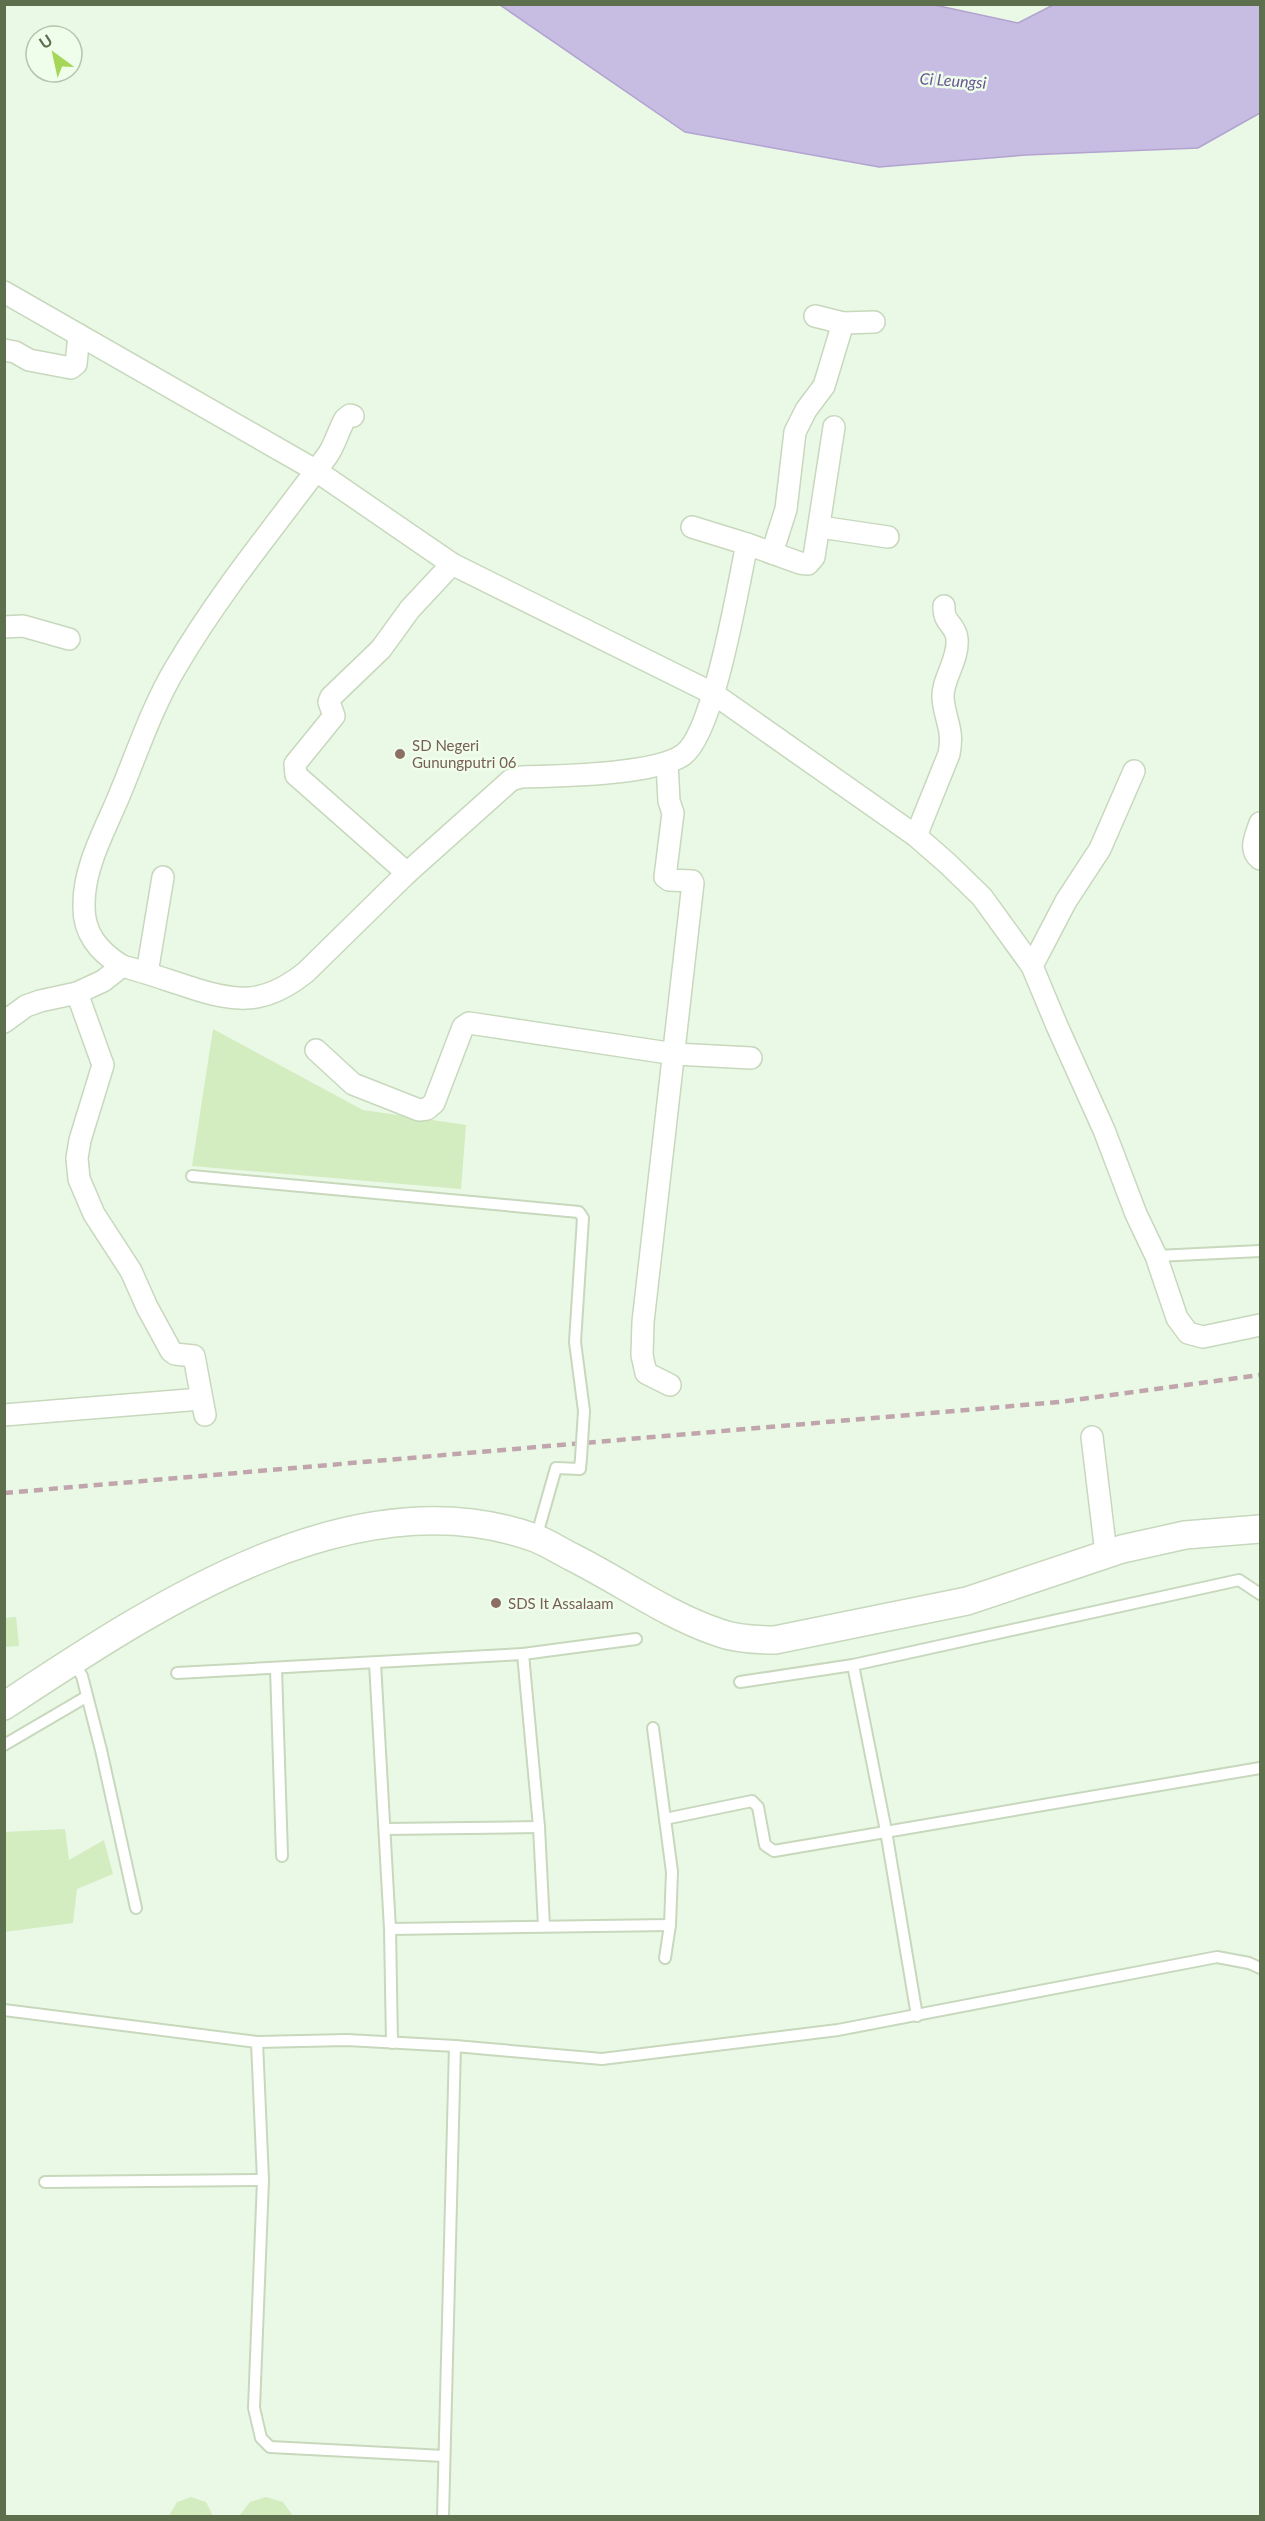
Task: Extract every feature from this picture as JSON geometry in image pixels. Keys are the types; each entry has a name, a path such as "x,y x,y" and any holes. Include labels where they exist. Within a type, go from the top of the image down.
{"street":[{"path":"4,292 315,470 452,564 714,694 916,836 982,897 1004,923 1032,966 1104,1130 1136,1214 1156,1256 1177,1318 1188,1333 1196,1337 1212,1337 1260,1325"},
{"path":"815,316 843,323 874,322"},
{"path":"772,553 786,509 795,432 806,410 824,386 843,323"},
{"path":"4,350 15,352 29,360 71,369 76,364 78,335"},
{"path":"353,416 350,415 345,419 328,454 216,604 158,700 91,863 84,904 87,926 93,943 122,966 219,996 236,999 256,998 271,994 291,984 306,972 407,873 511,780 521,777 595,774 667,763 691,749 714,694 747,544"},
{"path":"692,526 801,563 811,562 820,527 834,427"},
{"path":"820,527 888,537"},
{"path":"407,873 296,776 294,770 295,765 333,719 329,702 331,697 381,649 410,609 452,564"},
{"path":"916,836 949,754 952,740 943,698 957,641 954,631 944,618 944,606"},
{"path":"4,627 23,626 69,639"},
{"path":"667,763 669,801 673,813 665,877 669,880 692,881 693,884 642,1355 646,1373 669,1385"},
{"path":"1032,966 1066,901 1100,849 1134,771"},
{"path":"1260,823 1254,851 1260,859"},
{"path":"147,973 163,877"},
{"path":"4,1022 26,1006 40,1000 77,993 103,981 122,966"},
{"path":"4,1415 203,1407 194,1356 175,1354 171,1351 131,1271 94,1214 79,1179 77,1158 80,1140 103,1072 103,1065 77,993"},
{"path":"316,1050 353,1084 419,1110 428,1109 434,1103 463,1027 469,1023 675,1054 751,1058"},
{"path":"1092,1437 1106,1553"},
{"path":"4,1706 72,1661 198,1587 280,1551 360,1529 410,1522 444,1522 482,1525 536,1539 611,1576 677,1616 718,1633 751,1639 775,1640 968,1601 1106,1553 1185,1535 1260,1528"}],"lane":[{"path":"192,1176 579,1212 584,1218 575,1342 584,1411 581,1458 579,1469 556,1468 536,1539"},
{"path":"1156,1256 1260,1251"},
{"path":"740,1682 853,1665 1239,1580 1260,1594"},
{"path":"177,1673 523,1654 636,1640"},
{"path":"523,1654 544,1926"},
{"path":"72,1661 82,1676 113,1797 136,1908"},
{"path":"375,1663 390,1929 392,2043"},
{"path":"853,1665 886,1831 917,2016"},
{"path":"276,1668 282,1856"},
{"path":"4,1745 86,1697"},
{"path":"653,1728 672,1872 670,1924 665,1958"},
{"path":"665,1819 752,1801 758,1807 765,1845 774,1851 1260,1768"},
{"path":"385,1829 538,1827"},
{"path":"390,1929 670,1924"},
{"path":"4,2010 257,2042 347,2040 454,2046 602,2059 838,2030 1217,1957 1249,1963 1260,1968"},
{"path":"257,2042 263,2180 254,2408 261,2438 270,2447 444,2456"},
{"path":"443,2517 454,2046"},
{"path":"45,2182 263,2180"}],"water":[{"name":"Ci Leungsi","path":"930,4 1018,23 1053,5 1260,5 1260,113 1198,148 1026,155 879,167 685,132 500,5"}],"building":[{"path":"213,1029 363,1110 466,1125 461,1189 192,1166"},
{"path":"16,1617 19,1646 4,1647 4,1618"},
{"path":"65,1829 69,1860 104,1840 113,1874 77,1889 73,1923 4,1932 4,1832"},
{"path":"191,2497 206,2502 213,2516 169,2516 177,2502"},
{"path":"266,2497 283,2502 293,2516 239,2516 250,2502"}],"railway":[{"path":"4,1493 1059,1402 1260,1375"}],"place":[{"name":"SD Negeri Gunungputri 06","path":"400,754"},
{"name":"SDS It Assalaam","path":"496,1603"}]}
